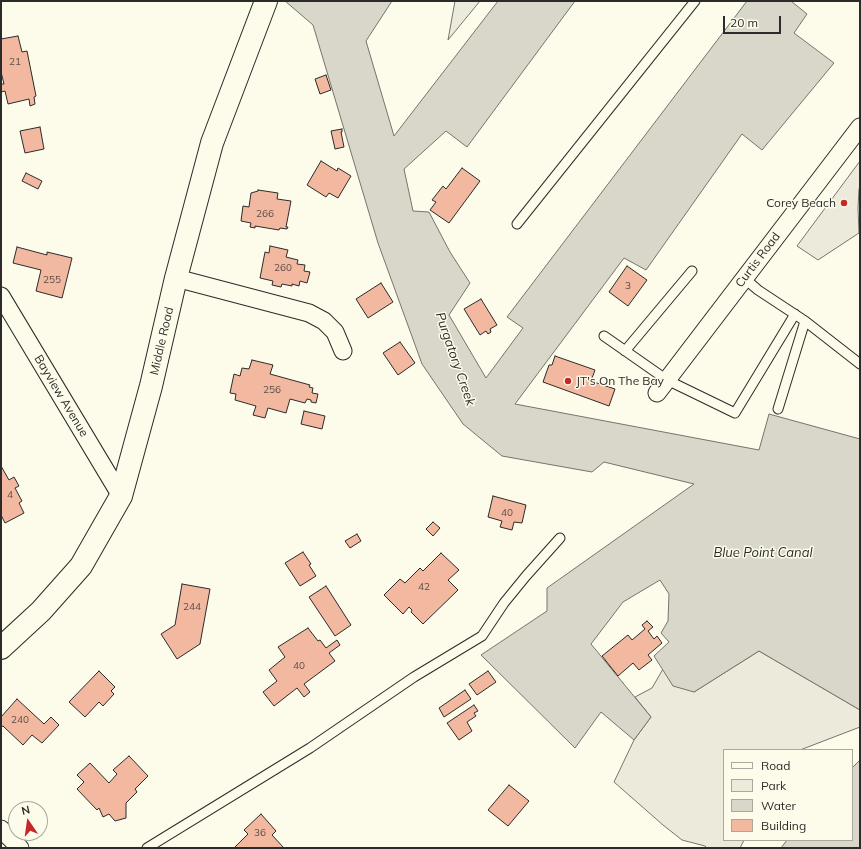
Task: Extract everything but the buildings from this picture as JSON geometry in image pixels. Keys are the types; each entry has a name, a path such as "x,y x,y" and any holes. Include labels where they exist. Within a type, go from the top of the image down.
{"main road":[{"name":"Middle Road","path":"1,648 41,611 82,566 121,496 151,386 176,278 212,144 264,3"}],"street":[{"name":"Curtis Road","path":"657,393 860,127"},
{"path":"176,278 309,313 324,321 335,332 343,350"},
{"name":"Bayview Avenue","path":"1,296 121,496"},
{"path":"1,829 20,848"}],"lane":[{"path":"517,224 696,1"},
{"path":"625,351 692,271"},
{"path":"744,278 805,321 860,364"},
{"path":"604,336 667,380 736,413 795,314"},
{"path":"778,409 805,321"},
{"path":"147,848 310,748 414,677 482,636 504,603 560,538"}],"green space":[{"path":"455,1 480,1 448,40"},
{"name":"Corey Beach","path":"860,161 858,208 859,233 818,260 797,246"},
{"path":"759,651 860,710 860,727 803,749 723,749 723,841 744,841 740,848 707,848 705,846 682,840 614,782 634,740 651,717 635,697 652,688 663,669 694,692"}],"water":[{"name":"Blue Point Canal","path":"285,1 392,1 366,41 394,136 498,1 575,1 467,147 446,131 404,169 413,211 429,212 450,252 470,283 449,315 486,378 523,328 507,317 747,1 791,1 807,14 794,33 834,63 762,150 742,134 646,270 624,258 515,404 759,450 769,414 860,439 860,710 759,651 694,692 673,686 654,656 669,642 661,633 668,621 669,594 660,580 623,602 591,644 651,717 634,740 601,712 575,748 481,655 547,611 547,588 694,484 604,462 592,472 502,456 463,424 422,364 378,243 313,25"},
{"path":"860,760 860,848 781,848 786,841 853,841 853,767"}],"place":[{"name":"Corey Beach","path":"844,203"},
{"name":"JT's On The Bay","path":"568,381"}],"water label":[{"name":"Purgatory Creek","path":"455,359"}]}
